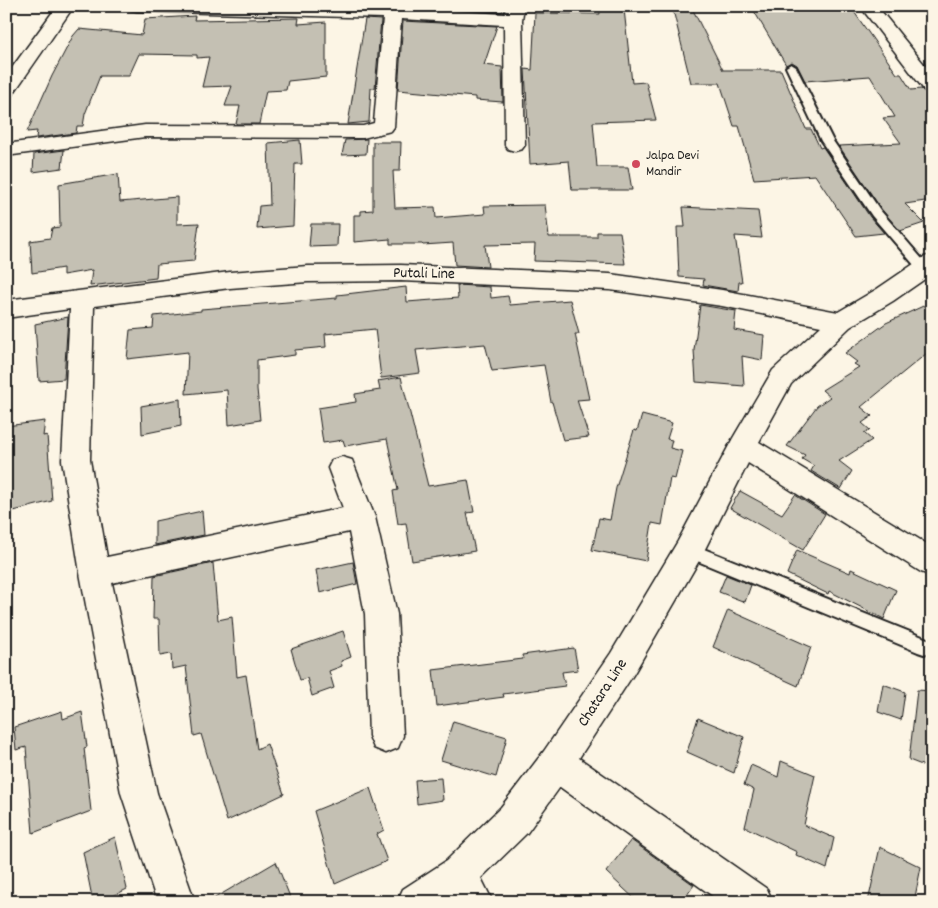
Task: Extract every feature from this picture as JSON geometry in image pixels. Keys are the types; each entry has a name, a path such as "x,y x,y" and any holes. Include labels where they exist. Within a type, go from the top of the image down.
{"street":[{"path":"6,90 66,6"},
{"path":"137,6 514,13 514,145"},
{"path":"868,6 932,87"},
{"path":"6,150 145,131 363,132 384,127 393,10"},
{"name":"Chatara Line","path":"416,902 466,888 556,763 622,664 689,550 743,446 782,377 841,321 928,266"},
{"name":"Putali Line","path":"6,308 230,280 308,274 401,272 610,282 722,298 841,321"},
{"path":"82,299 76,460 94,573 139,793 176,902"},
{"path":"743,446 932,563"},
{"path":"342,468 362,517 382,614 386,736"},
{"path":"94,573 362,517"},
{"path":"556,763 754,902"}],"lane":[{"path":"791,66 827,141 876,213 928,266"},
{"path":"689,550 924,646"}],"building":[{"path":"404,6 504,6 502,12"},
{"path":"672,6 691,6 723,70 781,70 806,129 811,129 820,148 823,147 870,217 884,233 856,236 815,175 754,179 739,126 734,126 720,83 691,83"},
{"path":"751,6 850,6 897,74 901,74 911,90 921,89 926,93 932,101 932,200 905,204 924,223 900,231 881,209 839,146 901,143 883,118 895,117 870,76 805,81 797,65 792,62 786,65"},
{"path":"599,8 624,9 632,83 646,82 656,120 593,122 597,167 628,167 632,190 572,190 569,161 530,164 525,69 532,70 535,13 600,14"},
{"path":"195,16 194,20 299,18 298,24 326,22 326,77 288,81 286,90 266,91 259,124 236,124 240,106 225,106 232,86 202,87 209,57 197,58 197,55 139,54 129,76 100,76 85,114 83,126 77,126 76,133 36,138 37,131 27,132 52,76 73,36 79,29 142,35 145,19"},
{"path":"365,19 381,20 375,88 371,88 369,122 348,124"},
{"path":"403,21 497,26 484,65 502,67 503,102 475,100 475,97 398,90"},
{"path":"367,139 366,154 342,155 345,140"},
{"path":"300,140 302,164 295,164 293,226 257,229 259,206 270,205 268,143"},
{"path":"373,142 401,142 400,171 393,171 395,208 435,207 436,218 485,214 484,206 545,205 549,237 597,237 597,232 620,232 625,264 534,261 535,244 485,245 488,267 455,265 453,243 423,245 390,244 390,239 354,242 354,215 361,215 361,211 373,210"},
{"path":"64,150 62,168 33,172 34,154"},
{"path":"118,174 120,202 177,197 177,224 199,223 194,261 157,264 156,278 90,286 92,270 63,275 63,268 32,273 30,241 50,238 52,228 60,227 59,184"},
{"path":"683,207 758,211 762,238 735,236 742,282 739,282 738,291 703,285 704,279 679,277 677,227 685,227"},
{"path":"311,224 338,224 337,246 309,247"},
{"path":"457,285 490,287 491,298 508,296 510,305 570,300 579,334 575,334 589,399 577,400 589,437 563,440 551,402 544,365 492,371 485,344 416,350 420,373 381,378 375,329 325,334 326,347 295,350 295,355 257,360 260,420 229,425 227,390 186,394 188,352 127,359 130,330 153,328 154,316 201,311 201,309 337,298 337,295 406,287 407,302 458,298"},
{"path":"932,302 932,349 861,407 872,416 862,423 870,430 864,433 872,440 839,461 852,471 841,489 811,471 814,466 802,459 805,455 787,446 817,406 830,397 822,390 859,367 854,364 857,362 845,353 886,323"},
{"path":"700,305 736,311 734,330 764,335 762,360 742,356 744,386 696,382 694,350"},
{"path":"68,317 64,379 39,381 35,324"},
{"path":"401,377 428,486 468,480 474,512 467,513 475,551 412,561 406,523 398,524 393,491 398,490 387,439 345,446 343,440 323,443 318,408 356,402 355,394 380,390 378,381"},
{"path":"180,399 181,426 142,434 141,406"},
{"path":"642,415 672,423 667,439 672,440 670,448 682,451 675,479 670,478 662,525 652,523 646,561 592,550 599,518 610,520 616,488 634,430 637,431"},
{"path":"45,421 43,436 47,435 52,501 6,513 6,426"},
{"path":"740,491 782,514 795,495 825,514 803,550 730,508"},
{"path":"202,511 204,535 155,545 155,521"},
{"path":"797,550 850,573 851,569 896,590 884,619 829,591 828,594 787,574"},
{"path":"353,562 357,584 320,593 316,570"},
{"path":"213,563 218,620 232,617 237,677 246,675 257,749 267,744 284,794 227,821 201,734 194,736 186,666 172,669 171,654 160,656 159,619 153,619 154,576"},
{"path":"726,575 751,585 745,602 719,592"},
{"path":"728,610 811,647 798,686 713,647"},
{"path":"343,631 351,657 341,661 342,666 329,671 334,688 312,696 307,678 300,680 291,649"},
{"path":"574,648 578,670 562,672 565,686 503,694 504,697 437,706 433,670 523,659 522,655"},
{"path":"883,684 905,692 901,720 878,712"},
{"path":"917,690 932,691 932,769 909,760"},
{"path":"62,711 63,719 82,712 87,747 84,748 91,811 33,833 26,747 16,750 14,727"},
{"path":"698,718 744,737 734,773 687,752"},
{"path":"453,721 507,737 496,777 441,760"},
{"path":"781,761 815,775 804,825 834,838 827,869 796,855 797,852 745,827 754,790 744,785 751,765 778,777"},
{"path":"441,778 443,800 417,804 415,780"},
{"path":"370,788 384,830 377,834 387,861 335,884 314,811"},
{"path":"115,837 127,889 101,902 93,902 83,852"},
{"path":"631,840 694,885 682,902 638,902 606,872"},
{"path":"880,847 921,867 914,902 868,902"},
{"path":"276,862 292,902 208,902"}],"place":[{"name":"Jalpa Devi Mandir","path":"636,164"}]}
